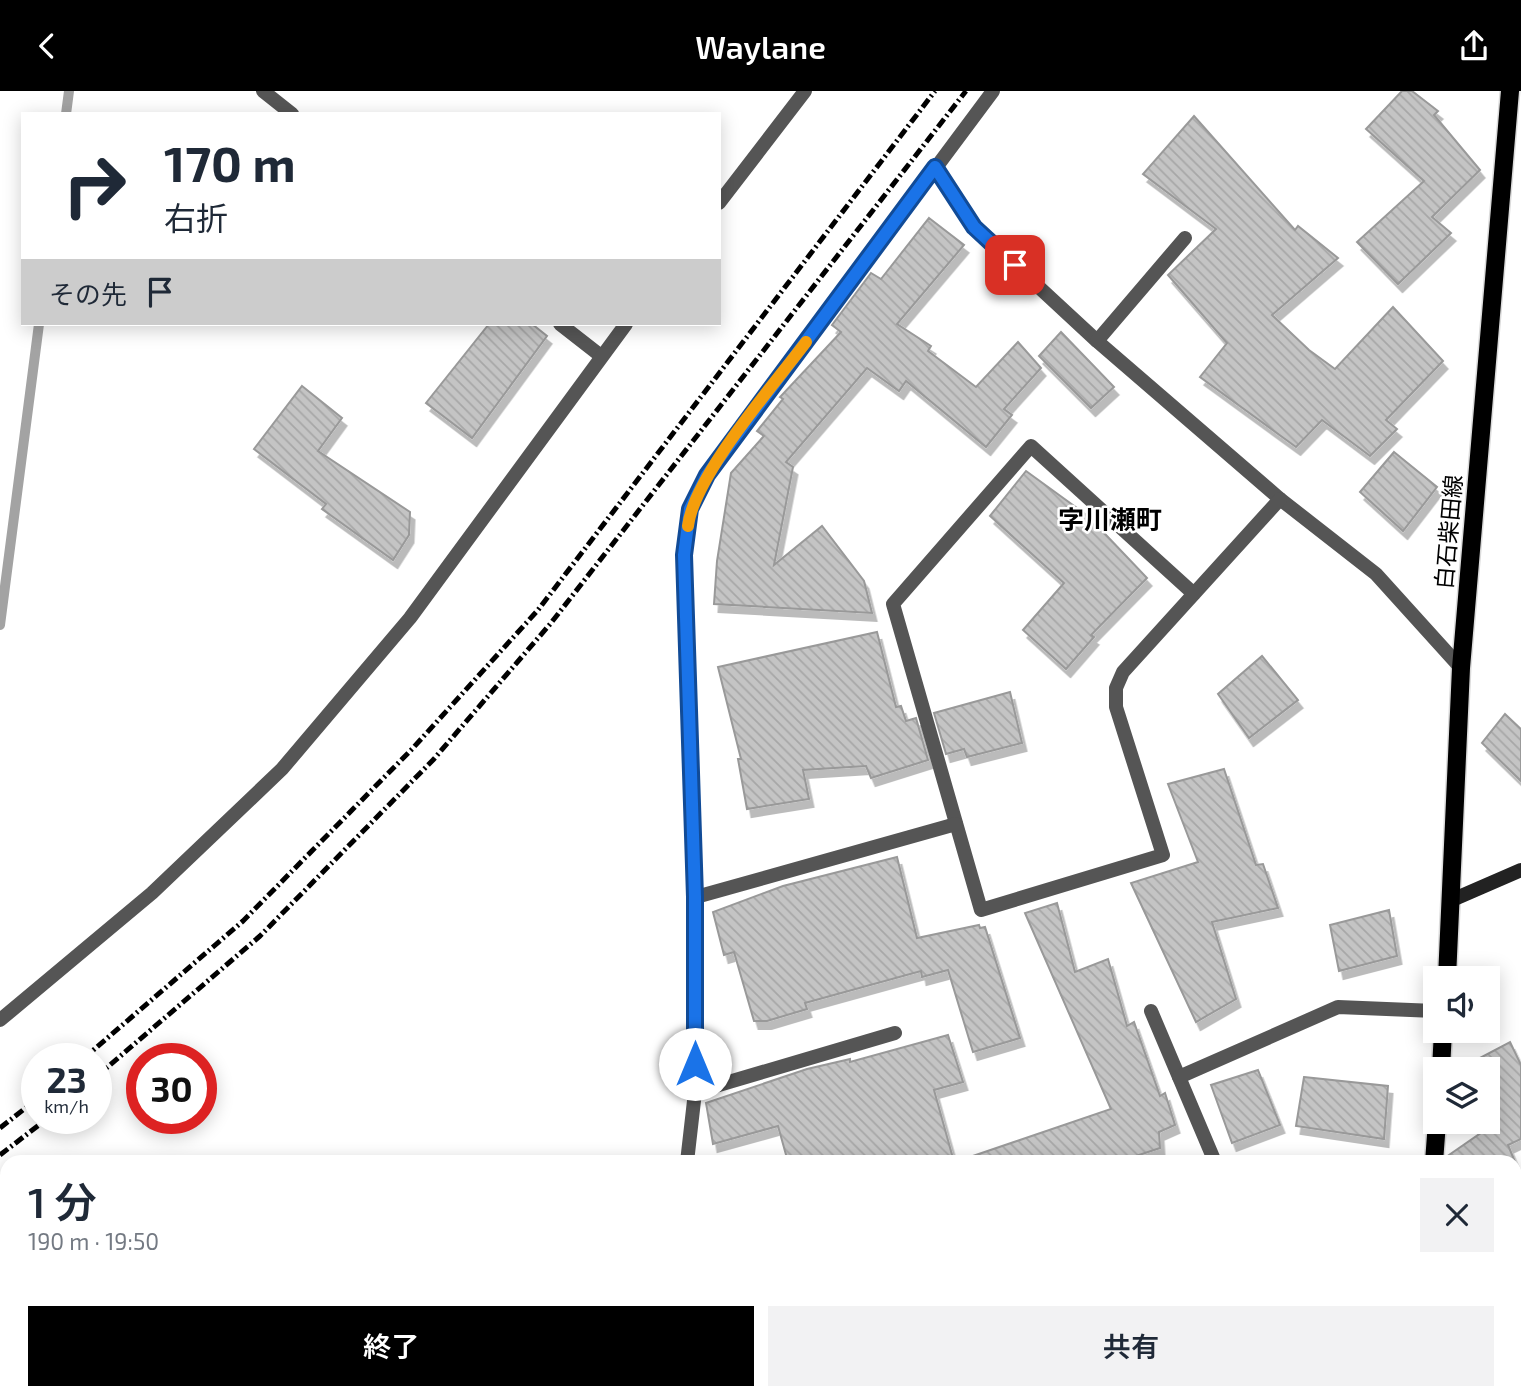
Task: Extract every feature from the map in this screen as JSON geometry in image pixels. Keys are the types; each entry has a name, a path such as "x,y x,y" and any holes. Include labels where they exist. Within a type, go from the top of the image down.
{"main road":[{"name":"白石柴田線","path":"1448,966 1461,668 1510,91"},
{"path":"1435,1155 1436,1134"}],"street":[{"path":"263,91 289,112"},
{"path":"721,200 805,91"},
{"path":"688,1155 695,1092 695,897 684,555 690,509 707,475 993,91"},
{"path":"935,167 974,227 1097,341 1280,499 1376,574 1461,668"},
{"path":"1097,341 1185,238"},
{"path":"563,326 601,356"},
{"path":"0,1020 152,893 282,769 410,618 624,326"},
{"path":"1194,594 1031,446 893,604 981,910 1163,855 1116,707 1115,688 1123,672 1194,594 1280,499"},
{"path":"695,897 956,824"},
{"path":"1452,900 1521,870"},
{"path":"1179,1077 1338,1007 1423,1011"},
{"path":"1151,1011 1212,1155"},
{"path":"695,1092 895,1033"}],"building":[{"path":"1402,91 1412,91 1438,111 1434,115 1480,170 1432,217 1451,233 1398,284 1357,242 1424,181 1366,129"},
{"path":"1194,116 1295,230 1298,226 1338,258 1272,315 1309,350 1335,369 1393,307 1443,361 1386,420 1397,429 1370,456 1322,420 1296,447 1200,377 1227,343 1168,275 1216,229 1143,174"},
{"path":"929,218 964,245 897,324 931,346 928,351 976,387 1018,342 1041,368 1004,409 1012,415 986,447 906,381 899,391 867,368 786,462 793,467 774,565 822,526 864,581 872,613 714,604 717,561 731,473 764,436 757,431 783,399 780,397 841,332 832,325 871,273 881,279"},
{"path":"487,326 534,326 547,336 472,438 426,403"},
{"path":"1061,332 1114,387 1091,408 1039,356"},
{"path":"302,386 342,418 318,451 410,512 409,535 393,560 322,509 326,504 254,449"},
{"path":"1394,452 1437,487 1403,531 1360,492"},
{"path":"1026,471 1088,516 1147,578 1091,635 1094,637 1066,669 1023,630 1064,583 990,516"},
{"path":"877,632 896,707 901,706 906,721 916,718 928,760 871,778 866,766 803,770 809,799 747,809 738,759 741,759 718,667"},
{"path":"1262,656 1298,700 1249,738 1218,694"},
{"path":"1010,692 1022,743 967,757 964,749 946,754 934,713"},
{"path":"1505,714 1521,729 1521,781 1482,743"},
{"path":"1224,769 1256,865 1263,864 1278,908 1212,922 1236,999 1196,1022 1131,883 1198,862 1168,784"},
{"path":"897,857 917,938 979,925 980,928 985,927 1020,1038 973,1052 948,970 922,977 921,971 805,1003 807,1009 767,1021 754,1021 734,952 724,955 713,912 783,886"},
{"path":"1057,903 1075,972 1108,959 1127,1026 1134,1022 1160,1096 1165,1093 1175,1125 1159,1132 1160,1148 1139,1155 976,1155 1111,1109 1025,913"},
{"path":"1389,910 1397,956 1339,971 1330,925"},
{"path":"948,1035 963,1082 934,1090 952,1155 786,1155 778,1126 713,1144 706,1103 807,1069 850,1059 850,1062"},
{"path":"1510,1042 1521,1065 1521,1139 1508,1145 1512,1155 1449,1155 1479,1134 1500,1134 1500,1057 1482,1057"},
{"path":"1258,1070 1280,1125 1232,1143 1211,1085"},
{"path":"1304,1077 1388,1086 1384,1139 1296,1126"}],"waterway":[{"path":"66,112 69,91"},
{"path":"0,625 39,326"}],"railway":[{"path":"102,1043 243,921 413,748 538,610 935,91"},
{"path":"112,1063 260,936 433,760 551,623 966,91"},
{"path":"0,1128 21,1112"},
{"path":"0,1155 27,1134"}],"slow traffic":[{"path":"688,526 690,509 707,475 806,342"}],"district":[{"name":"字川瀬町","path":"1110,518"}],"route":[{"path":"695,1064 695,897 684,555 690,509 707,475 935,167 974,227 1015,265"}]}
